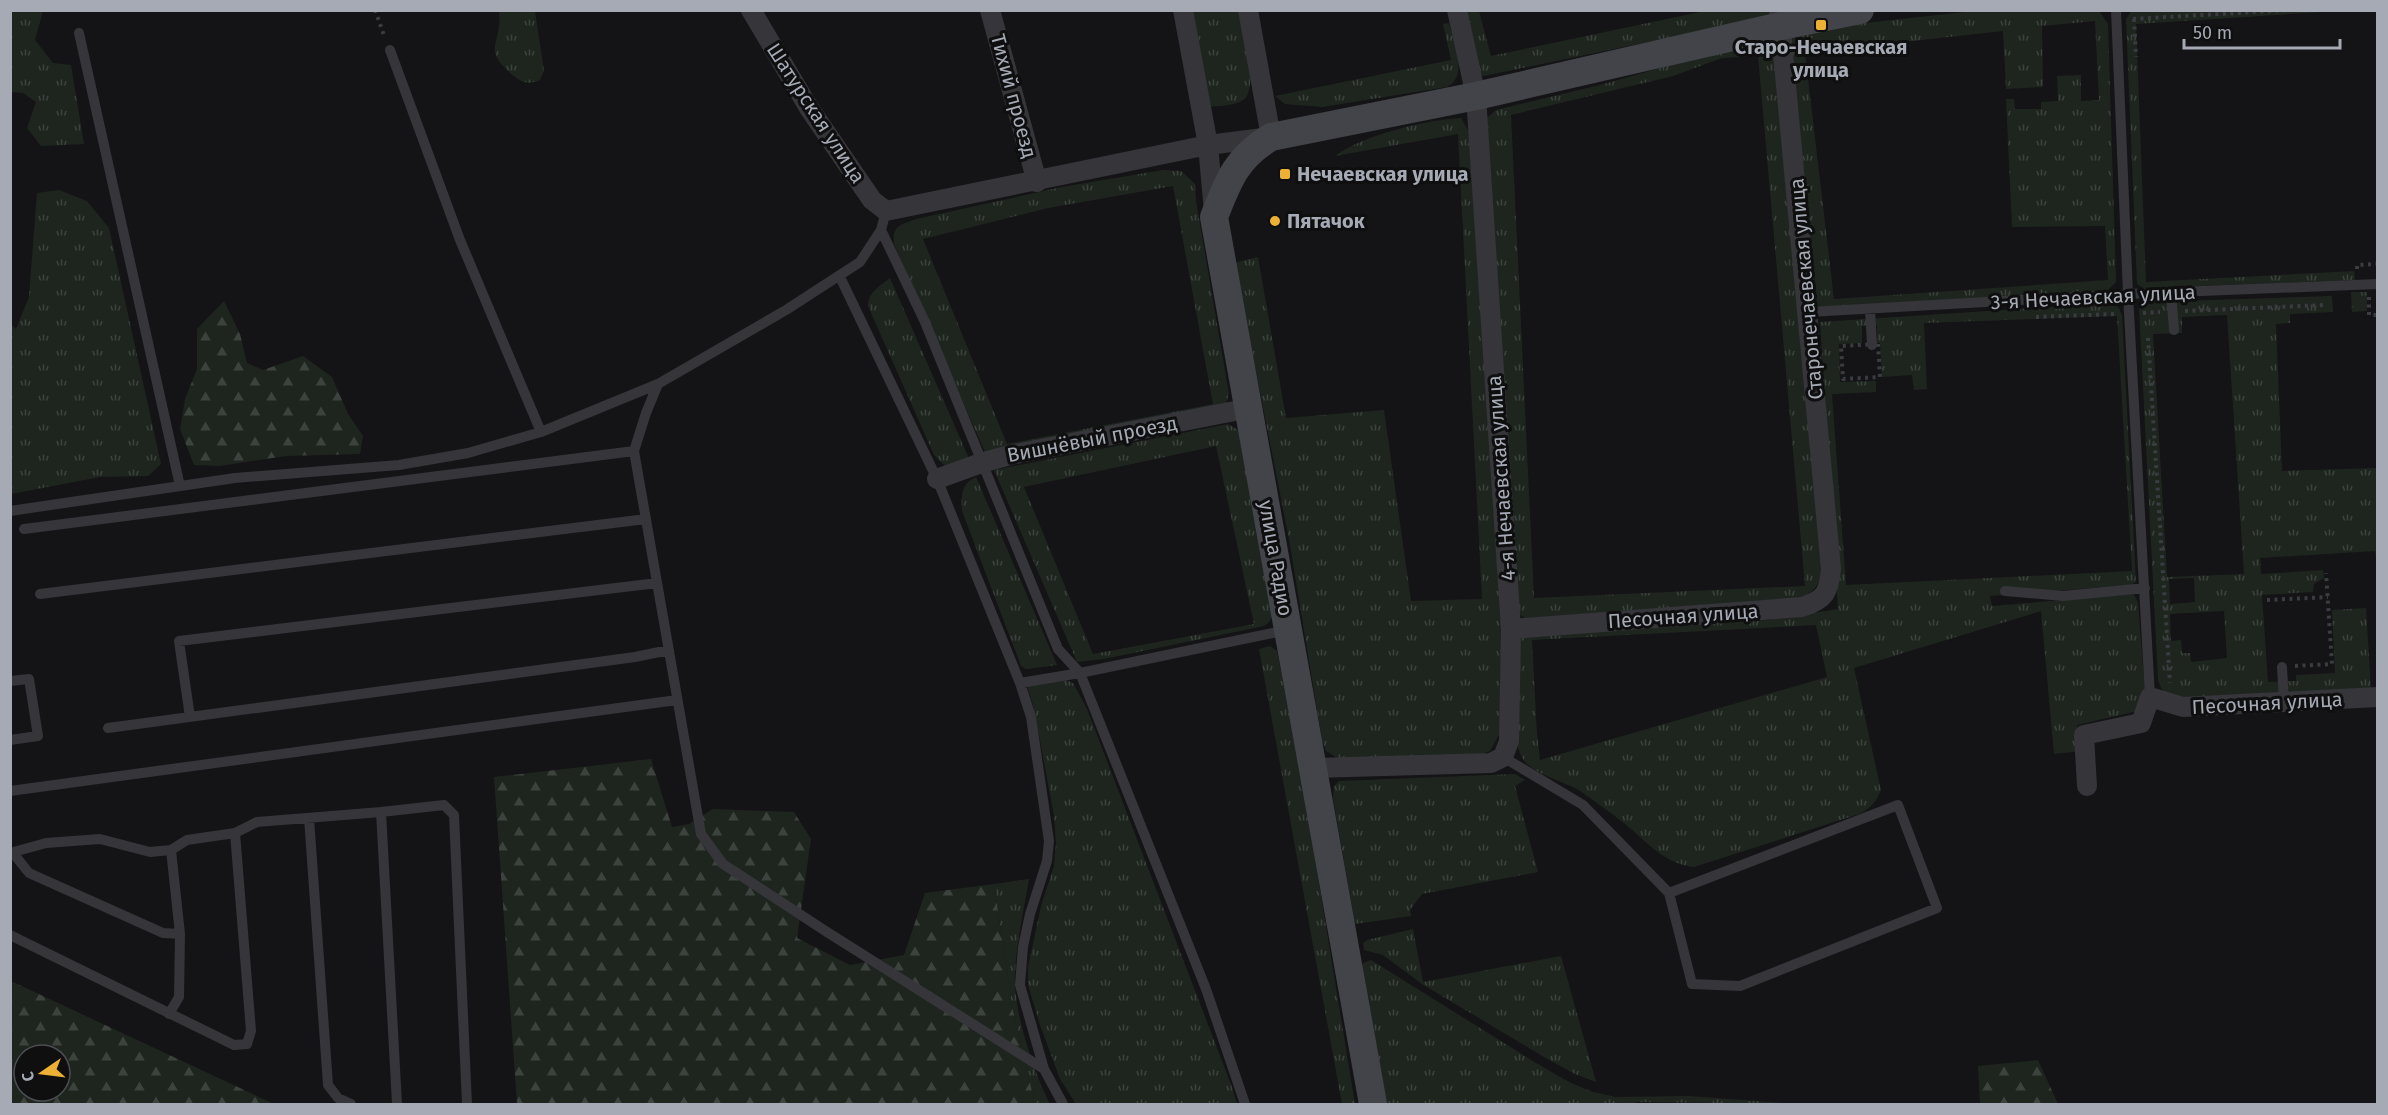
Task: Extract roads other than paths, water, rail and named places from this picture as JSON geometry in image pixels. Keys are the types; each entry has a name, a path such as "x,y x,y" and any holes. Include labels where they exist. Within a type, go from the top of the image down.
{"street":[{"name":"Шатурская улица","path":"752,10 808,108 884,221"},
{"name":"Тихий проезд","path":"990,10 1037,182"},
{"name":"улица Радио","path":"1183,10 1208,145 1214,217 1373,1104"},
{"path":"1248,10 1271,137"},
{"name":"4-я Нечаевская улица","path":"1456,10 1476,96 1511,629 1510,732 1503,757"},
{"path":"884,221 1037,182 1208,145 1271,137 1476,96 1780,18 1860,10"},
{"name":"Старонечаевская улица","path":"1780,18 1831,568"},
{"path":"1214,217 1224,191 1241,160 1257,145 1271,137"},
{"name":"Вишнёвый проезд","path":"937,479 1010,455 1250,408"},
{"name":"Песочная улица","path":"1511,629 1802,607 1812,604 1825,594 1830,585 1831,568"},
{"path":"2087,786 2084,735 2141,723 2150,697"},
{"name":"Песочная улица","path":"2150,697 2183,707 2378,697"},
{"path":"1314,768 1479,765 1491,763 1503,757"}],"lane":[{"path":"2117,15 2128,294 2150,697"},
{"path":"79,33 180,486"},
{"path":"390,50 460,240 541,432"},
{"path":"10,512 235,478 399,465 468,453 541,432 658,384 840,277 860,262 884,221"},
{"path":"884,221 1058,649 1080,673 1206,989 1245,1104"},
{"path":"840,277 937,479 1020,683 1031,717 1049,841 1047,861 1030,914 1020,969 1020,985 1044,1069 1063,1104"},
{"name":"3-я Нечаевская улица","path":"1809,312 2128,294 2373,285"},
{"path":"2171,293 2174,330"},
{"path":"1870,309 1875,344"},
{"path":"658,384 646,412 634,451 700,834 723,864 1044,1069"},
{"path":"24,529 634,451"},
{"path":"40,594 646,519"},
{"path":"190,717 179,641 657,584"},
{"path":"2005,591 2063,596 2145,588"},
{"path":"1020,683 1289,630"},
{"path":"108,728 635,657 669,650"},
{"path":"2282,667 2284,702"},
{"path":"10,681 29,679 38,736 10,740"},
{"path":"10,791 677,700"},
{"path":"1503,757 1583,806 1670,893 1692,984 1740,986 1937,908 1898,805 1670,893"},
{"path":"180,934 163,933 29,873 12,853 46,843 100,839 150,852 171,850 187,840 235,833 257,822 444,805 454,815 467,1104"},
{"path":"381,812 397,1104"},
{"path":"309,818 328,1085 338,1098 351,1104"},
{"path":"10,935 234,1045 247,1044 251,1031 235,833"},
{"path":"169,1014 179,997 180,934 171,850"}],"place":[{"name":"Старо-Нечаевская улица","path":"1821,25"},
{"name":"Нечаевская улица","path":"1285,174"},
{"name":"Пятачок","path":"1275,221"}]}
